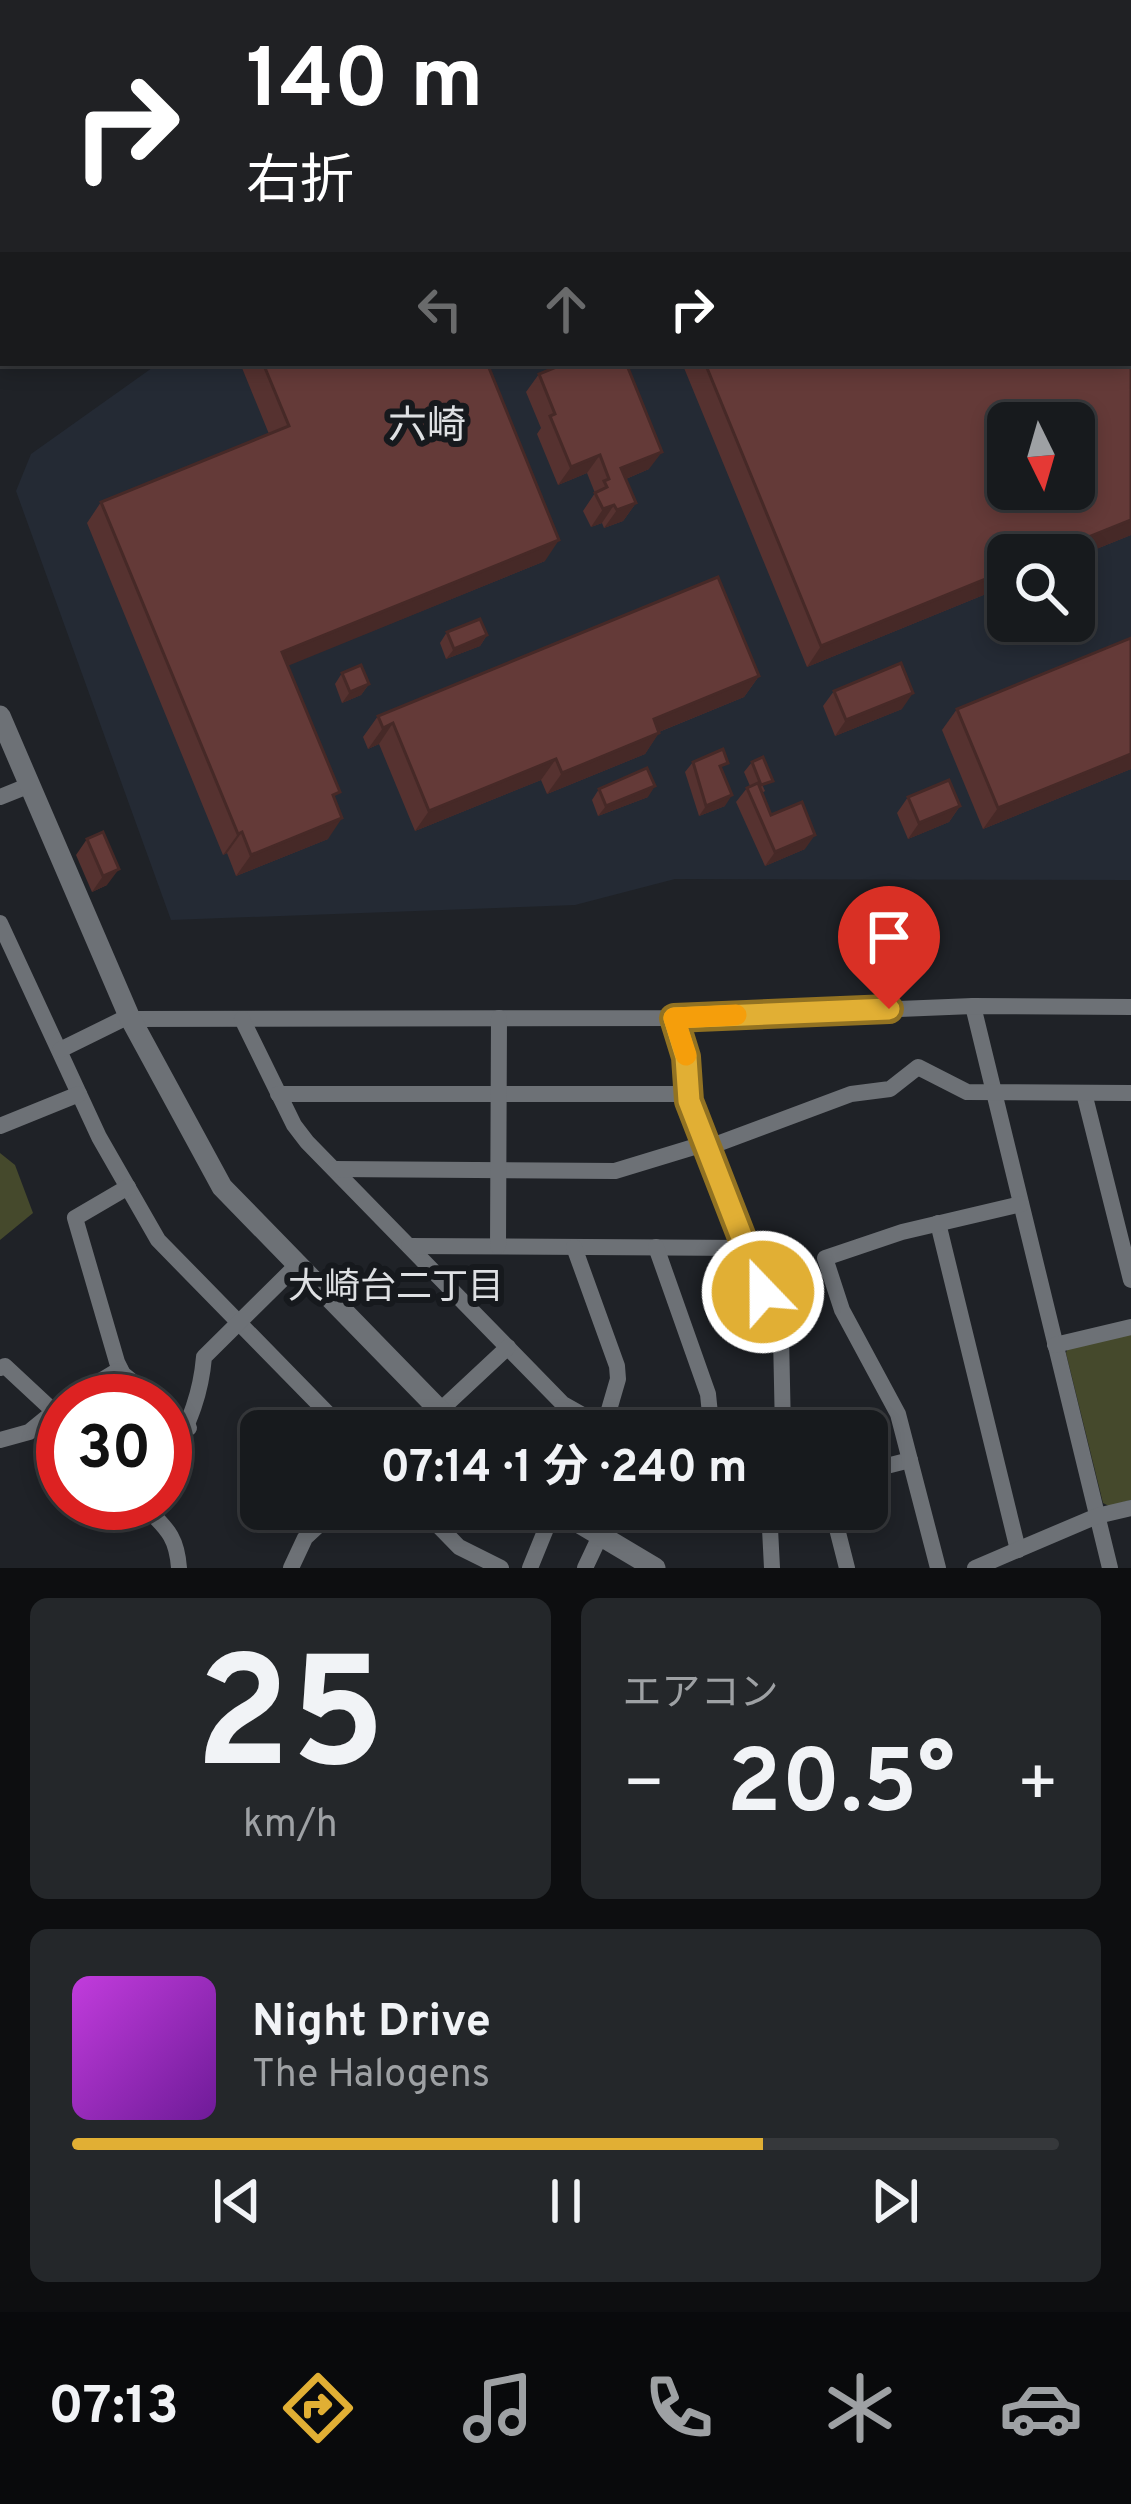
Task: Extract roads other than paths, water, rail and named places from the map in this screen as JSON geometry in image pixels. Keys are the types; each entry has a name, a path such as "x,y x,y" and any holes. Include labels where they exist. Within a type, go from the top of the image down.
{"street":[{"path":"0,716 130,1018 222,1187 439,1410"},
{"path":"0,797 30,785"},
{"path":"2,930 79,1094 158,1240 325,1410"},
{"path":"59,1050 130,1018 674,1018 973,1006 1131,1007"},
{"path":"973,1006 1110,1568"},
{"path":"498,1246 499,1018"},
{"path":"674,1018 686,1057 689,1094 781,1336 783,1410"},
{"path":"242,1019 294,1125 575,1410"},
{"path":"334,1169 615,1171 708,1145 851,1094 890,1089 917,1067 967,1092 1131,1093"},
{"path":"1084,1093 1123,1216 1131,1280"},
{"path":"0,1126 79,1094"},
{"path":"278,1094 689,1094"},
{"path":"126,1374 120,1369 75,1218 128,1187"},
{"path":"938,1568 898,1414 842,1310 825,1258 938,1223 1021,1204"},
{"path":"938,1223 1018,1550"},
{"path":"409,1246 745,1248"},
{"path":"574,1247 617,1366 611,1410"},
{"path":"656,1247 710,1410"},
{"path":"192,1418 204,1357 297,1265"},
{"path":"1055,1345 1131,1327"},
{"path":"441,1410 508,1347"},
{"path":"0,1368 5,1366 36,1390"},
{"path":"113,1374 120,1369"},
{"path":"0,1440 36,1427"},
{"path":"888,1466 910,1460"},
{"path":"975,1568 1097,1516 1131,1508"},
{"path":"168,1530 177,1545 179,1568"},
{"path":"291,1568 314,1530"},
{"path":"442,1530 459,1547 501,1568"},
{"path":"530,1568 546,1530"},
{"path":"594,1530 655,1568"},
{"path":"770,1530 772,1568"},
{"path":"837,1530 847,1568"},
{"path":"585,1568 601,1534"}],"district":[{"name":"六崎","path":"427,424"},
{"name":"大崎台二丁目","path":"396,1285"}]}
